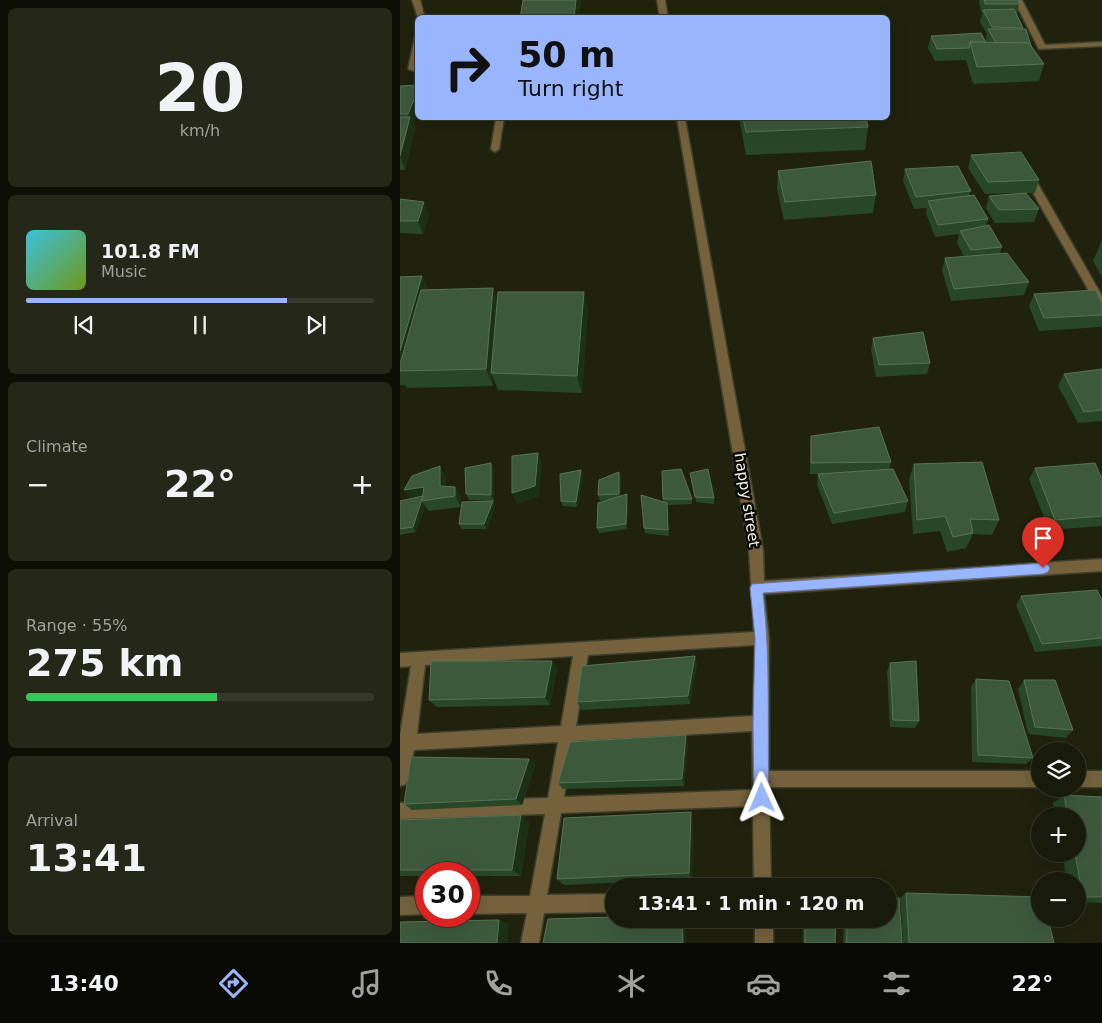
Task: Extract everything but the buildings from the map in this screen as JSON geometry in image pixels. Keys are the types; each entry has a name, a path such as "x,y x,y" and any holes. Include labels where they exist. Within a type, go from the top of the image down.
{"street":[{"path":"416,0 420,15"},
{"path":"661,0 664,15"},
{"path":"1018,0 1042,48 1102,44"},
{"path":"415,54 412,69 415,70"},
{"path":"495,148 500,120"},
{"name":"happy street","path":"681,120 756,550 757,588 762,638 760,723 763,878"},
{"path":"1024,168 1102,305"},
{"path":"757,588 1102,565"},
{"path":"400,660 762,638"},
{"path":"530,943 582,649"},
{"path":"400,778 418,659"},
{"path":"404,743 760,723"},
{"path":"761,780 1031,779"},
{"path":"1086,779 1102,779"},
{"path":"400,811 762,798"},
{"path":"480,905 605,903"},
{"path":"400,906 415,905"},
{"path":"764,928 764,943"}],"route":[{"path":"762,798 760,723 762,638 757,588 1043,568"}]}
